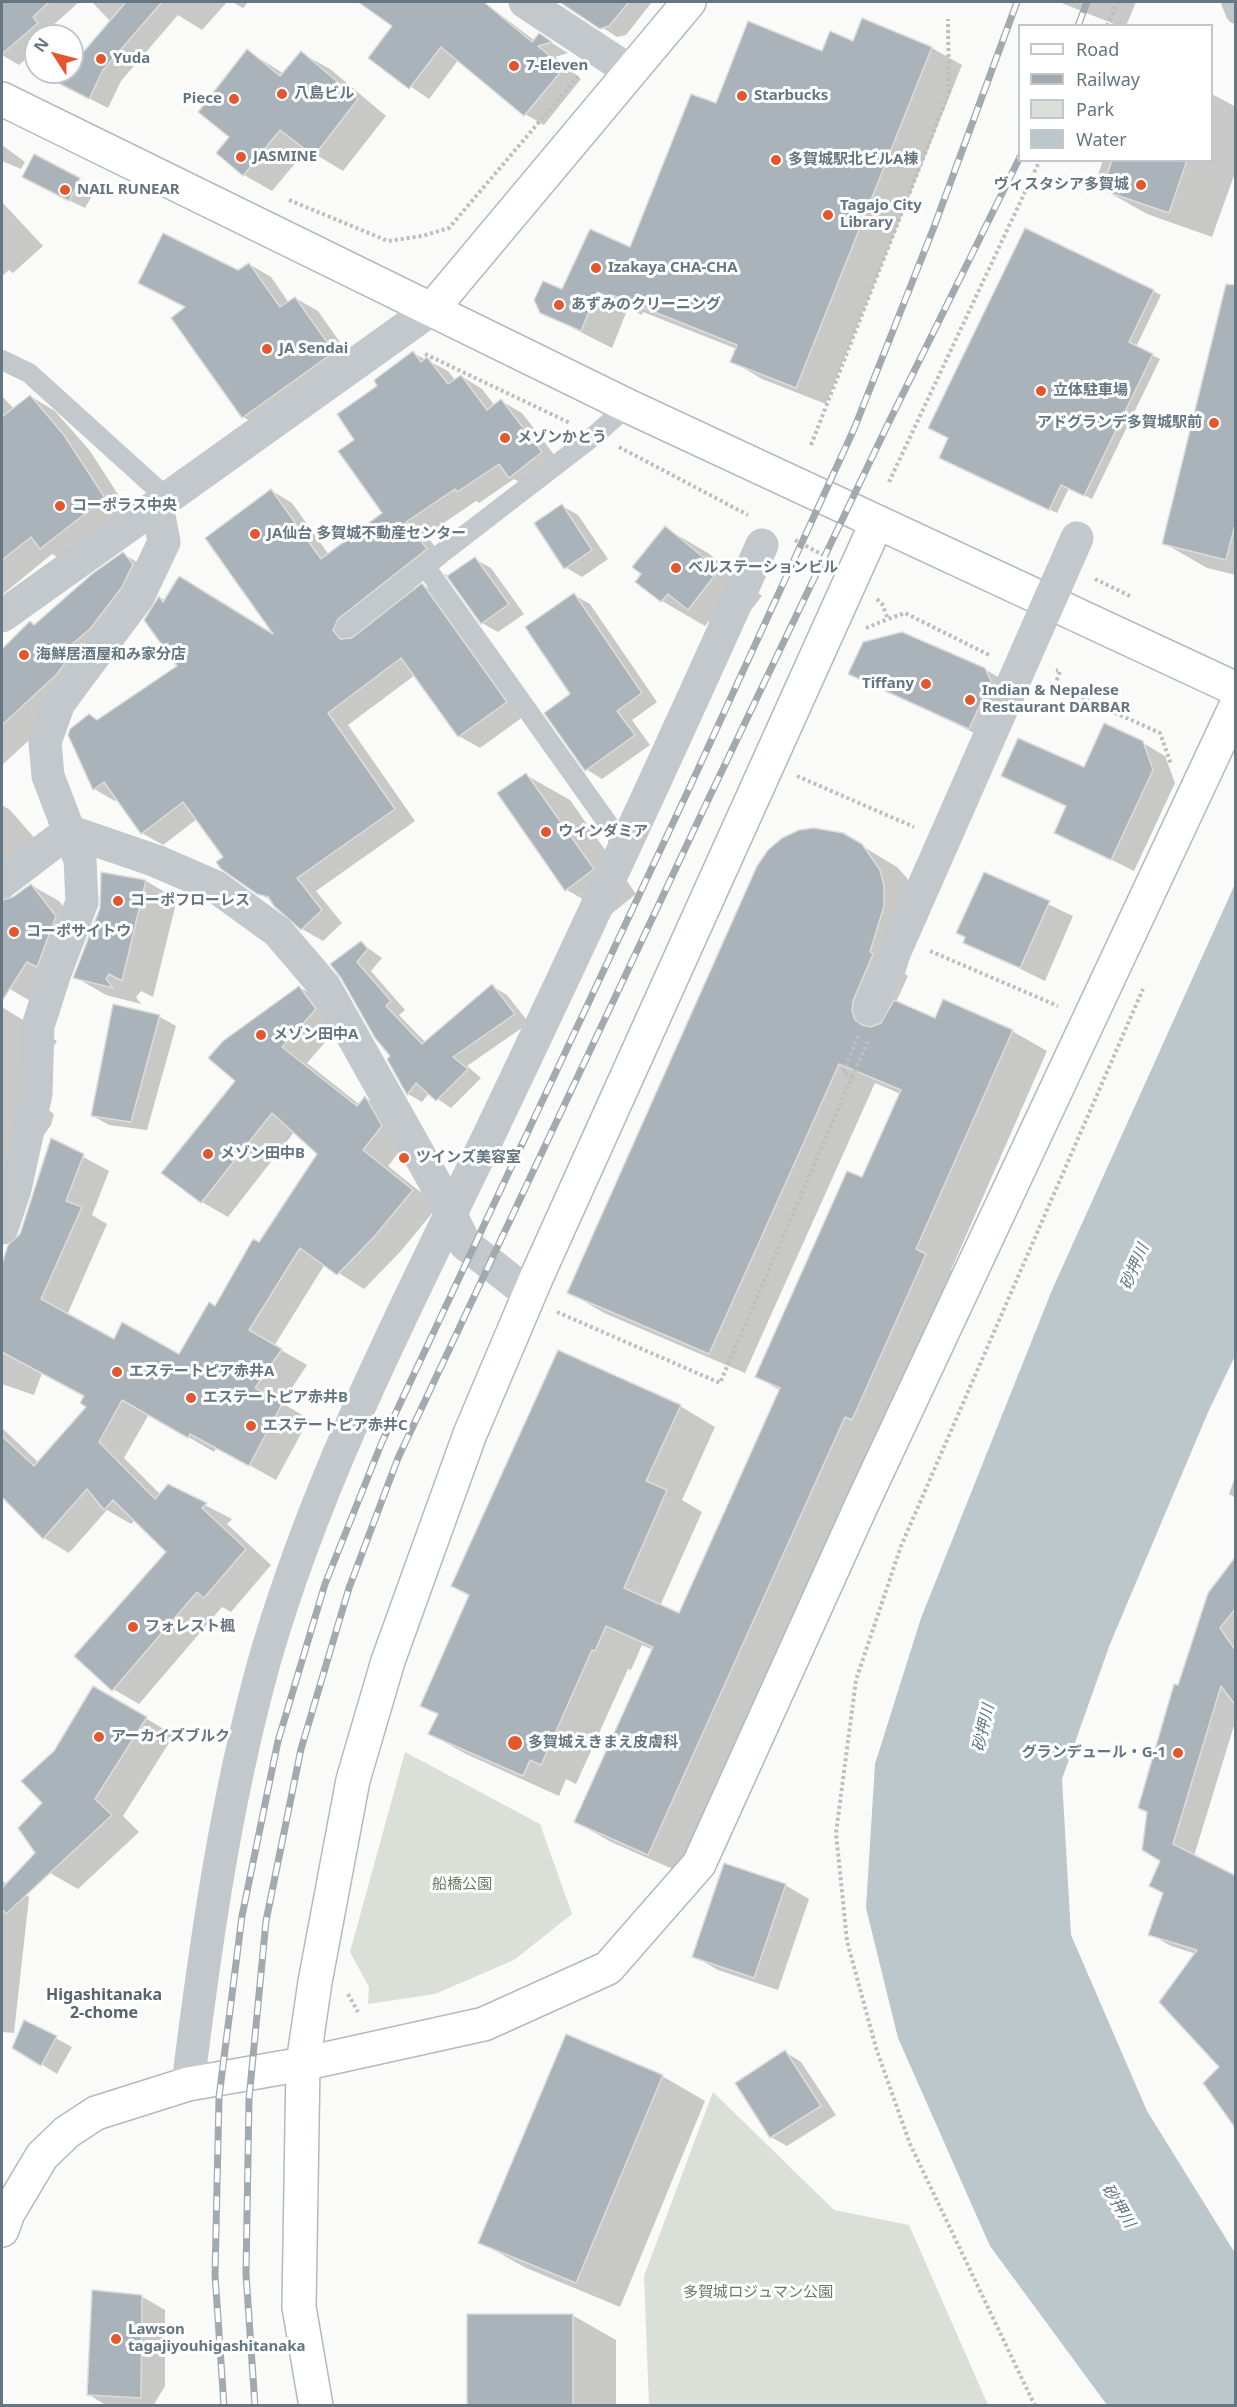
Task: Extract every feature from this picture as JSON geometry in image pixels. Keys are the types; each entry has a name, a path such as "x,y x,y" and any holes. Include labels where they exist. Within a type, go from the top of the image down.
{"street":[{"path":"525,2 630,71"},
{"path":"2,616 432,309 689,2"},
{"path":"2,99 628,406 1236,689"},
{"path":"2,1228 15,1188 36,1094 38,1026 81,902 80,860 48,776 45,742 59,704 138,597 164,542 162,501"},
{"path":"316,2406 299,2307 303,2064 315,1982 353,1780 381,1682 470,1434 539,1301 877,522"},
{"path":"188,2084 206,1944 232,1785 266,1657 314,1515 384,1350 626,849 768,533"},
{"path":"870,1022 1072,551"},
{"path":"2,2230 8,2213 42,2156 67,2132 96,2113 188,2084 303,2064 484,2024 608,1968 699,1864 867,1494 1236,706"},
{"path":"2,882 69,831"},
{"path":"69,831 156,861 216,887 278,932 325,987 451,1214 465,1244 539,1301"}],"lane":[{"path":"1231,2 1236,14"},
{"path":"2,360 29,373 162,501"},
{"path":"345,628 596,435 628,406"},
{"path":"425,566 626,849"}],"path":[{"path":"1108,24 1117,2"},
{"path":"811,445 948,92 948,19"},
{"path":"284,199 295,201 388,242 422,236 448,228 581,73"},
{"path":"889,482 1039,162"},
{"path":"420,352 596,435 768,533 832,560"},
{"path":"1072,551 1130,596"},
{"path":"875,597 882,604 888,619 905,613 996,658"},
{"path":"1055,686 1060,671 1057,670"},
{"path":"1046,682 1160,733 1175,773"},
{"path":"792,774 921,830"},
{"path":"923,948 1064,1008"},
{"path":"1035,2406 910,2144 876,2048 847,1941 836,1833 855,1680 901,1546 1147,981"},
{"path":"539,1301 720,1383 852,1077 870,1022"},
{"path":"849,1059 843,1072 852,1077"},
{"path":"347,1993 358,2012"}],"green space":[{"name":"船橋公園","path":"405,1752 540,1824 572,1914 514,1960 435,1994 368,2004 369,1987 350,1952"},
{"name":"多賀城ロジュマン公園","path":"713,2092 834,2210 909,2225 988,2405 649,2405 644,2276"}],"water":[{"name":"砂押川","path":"1235,884 1235,1356 1209,1410 1110,1644 1062,1779 1071,1935 1147,2111 1235,2253 1235,2405 1107,2405 990,2246 898,2038 866,1908 875,1764 921,1618 1052,1290"}],"building":[{"path":"2,2 49,2 33,17 38,23 24,24 24,35 2,54"},
{"path":"126,2 162,2 103,70 89,99 60,84 84,84 84,51"},
{"path":"358,2 484,2 532,42 539,33 552,42 538,46 564,68 524,116 441,47 409,89 368,58 392,26"},
{"path":"562,2 629,2 609,26 600,29"},
{"name":"多賀城駅北ビルA棟","path":"862,18 932,47 796,388 730,362 737,345 612,295 611,298 597,292 581,331 540,313 534,300 543,281 562,289 590,229 630,247 691,94 716,103 748,21 822,51 830,31 853,41"},
{"path":"247,49 280,76 301,51 358,99 314,156 280,130 243,176 216,153 229,137 198,112"},
{"path":"34,154 80,178 69,201 22,177"},
{"name":"ヴィスタシア多賀城","path":"1111,162 1186,162 1169,213 1102,190"},
{"name":"立体駐車場","path":"1025,228 1154,290 1129,342 1153,354 1084,496 1061,485 1049,510 939,458 948,438 928,428"},
{"path":"163,233 238,270 249,263 280,307 295,297 334,352 242,418 171,318 185,307 138,283"},
{"name":"アドグランデ多賀城駅前","path":"1226,284 1236,285 1236,521 1226,560 1162,544"},
{"path":"413,351 421,362 427,357 448,384 461,375 487,410 501,399 542,452 509,478 499,464 457,492 455,489 406,522 427,549 338,619 333,630 340,639 352,638 422,583 507,702 458,737 401,658 328,713 395,809 297,878 322,910 301,930 274,906 268,897 257,894 221,869 216,862 223,857 183,802 141,834 104,782 93,790 68,735 70,729 89,714 97,720 177,666 144,620 159,596 163,602 179,576 273,634 205,538 271,489 321,559 382,513 338,451 354,440 337,414 377,386 374,380"},
{"path":"30,395 64,435 105,498 40,549 31,537 2,560 2,417"},
{"path":"562,504 592,550 564,569 534,523"},
{"name":"ベルステーションビル","path":"665,526 719,570 688,610 668,594 661,602 635,582 641,574 632,567"},
{"path":"123,552 133,564 122,587 90,629 60,654 66,662 57,674 2,725 2,649 30,621 34,625 92,574"},
{"path":"475,557 509,604 481,624 445,574 447,576"},
{"path":"574,593 642,693 617,711 635,735 585,771 544,713 570,694 525,627"},
{"path":"902,632 985,668 991,681 969,729 848,674 863,642"},
{"path":"1104,723 1143,741 1153,770 1111,860 1054,833 1066,806 1001,776 1018,738 1084,767"},
{"name":"ウィンダミア","path":"526,773 594,869 565,891 497,793"},
{"path":"814,828 843,833 862,844 880,870 884,885 884,906 870,952 873,954 853,1001 852,1011 855,1020 871,1027 881,1023 894,1000 935,1018 943,999 1013,1030 916,1249 926,1254 852,1420 845,1417 648,1855 574,1822 653,1647 606,1626 595,1651 592,1650 541,1765 530,1760 523,1776 428,1734 438,1714 420,1706 469,1595 451,1586 558,1350 681,1405 646,1481 667,1490 624,1588 679,1613 780,1388 755,1377 847,1171 862,1177 901,1090 839,1064 709,1354 567,1293 757,866 768,850 782,838 799,830"},
{"path":"101,872 146,880 122,981 109,974 106,979 113,988 73,978 100,908"},
{"path":"984,872 1050,901 1020,968 963,943 965,937 956,933"},
{"path":"31,884 56,916 37,967 27,962 2,1001 2,900 13,897"},
{"path":"361,941 368,949 357,962 391,1001 386,1006 422,1044 492,984 515,1014 453,1057 468,1069 436,1101 416,1083 407,1095 387,1059 390,1056 375,1038 341,978 330,964"},
{"path":"299,986 316,1009 282,1047 357,1106 365,1096 382,1126 363,1150 413,1190 374,1237 337,1275 300,1248 249,1330 282,1349 255,1388 283,1402 249,1466 190,1434 188,1438 122,1400 99,1442 155,1499 168,1484 207,1503 202,1508 246,1549 204,1598 197,1592 112,1691 74,1656 166,1552 113,1500 104,1510 87,1489 43,1539 2,1497 2,1436 34,1466 86,1407 80,1403 84,1396 2,1352 2,1264 8,1245 20,1234 51,1138 84,1154 66,1201 82,1207 41,1299 114,1339 122,1322 179,1354 209,1302 215,1306 253,1239 259,1242 317,1154 272,1113 201,1203 161,1173 235,1081 208,1058 223,1041"},
{"path":"113,1004 160,1015 131,1122 91,1116"},
{"path":"1236,1556 1236,1608 1220,1628 1236,1651 1236,1706 1221,1686 1173,1844 1236,1876 1236,2129 1203,2083 1219,2067 1159,2002 1197,1950 1148,1935 1163,1893 1149,1886 1160,1861 1142,1850 1147,1812 1138,1808 1174,1684 1178,1685 1208,1593"},
{"path":"93,1686 147,1717 95,1799 112,1815 6,1914 2,1909 2,1888 35,1853 18,1828 42,1803 21,1781 54,1751"},
{"path":"724,1863 786,1884 754,1978 692,1957"},
{"path":"24,2020 57,2036 41,2066 12,2048"},
{"path":"566,2034 663,2075 576,2283 478,2243"},
{"path":"785,2050 821,2106 770,2138 735,2083"},
{"path":"92,2290 142,2295 141,2398 87,2395"},
{"path":"467,2314 573,2314 573,2406 467,2406"}],"railway":[{"path":"224,2406 215,2275 219,2097 242,1916 278,1741 325,1584 382,1442 688,791 854,429 934,227 1017,2"},
{"path":"1079,24 1087,2"},
{"path":"255,2406 246,2274 249,2099 266,1921 301,1749 349,1588 398,1458 708,800 888,424 1018,161"}],"place":[{"name":"Yuda","path":"101,59"},
{"name":"7-Eleven","path":"514,66"},
{"name":"八島ビル","path":"282,94"},
{"name":"Starbucks","path":"742,96"},
{"name":"Piece","path":"234,99"},
{"name":"JASMINE","path":"241,157"},
{"name":"多賀城駅北ビルA棟","path":"776,160"},
{"name":"ヴィスタシア多賀城","path":"1141,185"},
{"name":"NAIL RUNEAR","path":"65,190"},
{"name":"Tagajo City Library","path":"828,215"},
{"name":"Izakaya CHA-CHA","path":"596,268"},
{"name":"あずみのクリーニング","path":"559,305"},
{"name":"JA Sendai","path":"267,349"},
{"name":"立体駐車場","path":"1041,391"},
{"name":"アドグランデ多賀城駅前","path":"1214,423"},
{"name":"メゾンかとう","path":"505,438"},
{"name":"コーポラス中央","path":"60,506"},
{"name":"JA仙台 多賀城不動産センター","path":"255,534"},
{"name":"ベルステーションビル","path":"676,568"},
{"name":"海鮮居酒屋和み家分店","path":"24,655"},
{"name":"Tiffany","path":"926,684"},
{"name":"Indian & Nepalese Restaurant DARBAR","path":"970,700"},
{"name":"ウィンダミア","path":"546,832"},
{"name":"コーポフローレス","path":"118,901"},
{"name":"コーポサイトウ","path":"14,932"},
{"name":"メゾン田中A","path":"261,1035"},
{"name":"メゾン田中B","path":"208,1154"},
{"name":"ツインズ美容室","path":"404,1158"},
{"name":"エステートピア赤井A","path":"117,1372"},
{"name":"エステートピア赤井B","path":"191,1398"},
{"name":"エステートピア赤井C","path":"251,1426"},
{"name":"フォレスト楓","path":"133,1627"},
{"name":"アーカイズブルク","path":"99,1737"},
{"name":"多賀城えきまえ皮膚科","path":"515,1743"},
{"name":"グランデュール・G-1","path":"1178,1753"},
{"name":"Lawson tagajiyouhigashitanaka","path":"116,2339"}],"district":[{"name":"Higashitanaka 2-chome","path":"104,2004"}]}
